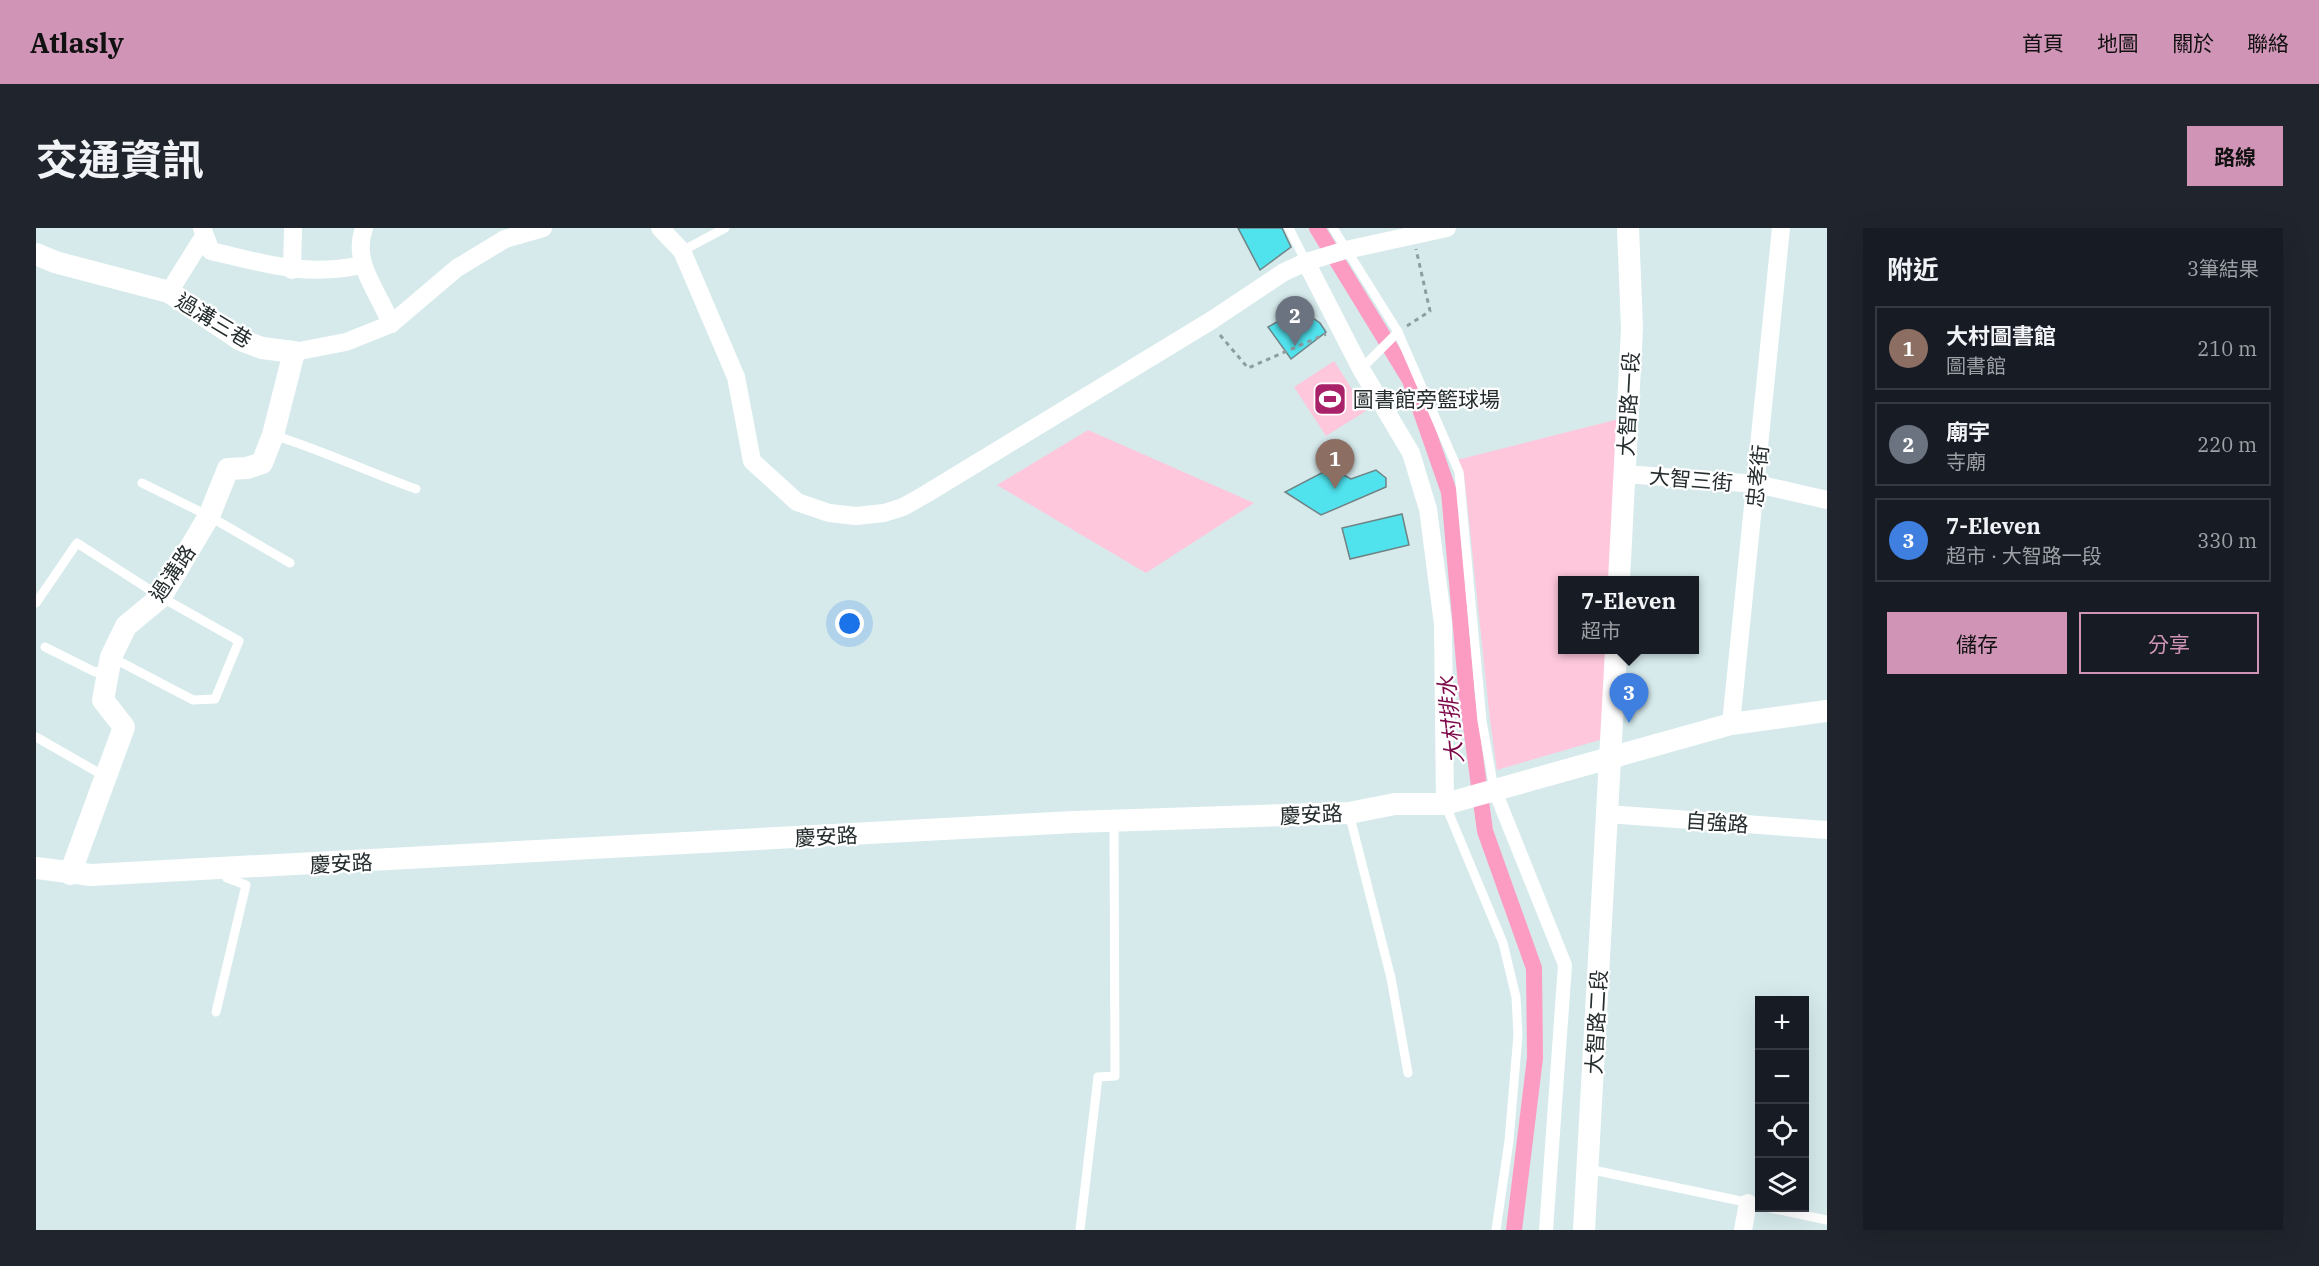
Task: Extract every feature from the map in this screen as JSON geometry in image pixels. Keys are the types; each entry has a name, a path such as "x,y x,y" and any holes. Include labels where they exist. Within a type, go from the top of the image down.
{"street":[{"path":"292,270 293,228"},
{"path":"364,228 358,243 362,264 391,324"},
{"name":"過溝三巷","path":"36,254 54,262 169,292 241,340 262,348 294,352 346,342 391,324 458,268 505,239 543,228"},
{"path":"660,228 682,251 736,377 752,461 797,502 829,513 856,516 884,513 903,507 1212,320 1284,272 1306,262 1346,250 1447,228"},
{"name":"大智路一段","path":"1619,576 1632,328 1628,228"},
{"name":"忠孝街","path":"1731,724 1781,228"},
{"path":"203,232 211,251 292,270 333,271 362,264"},
{"path":"169,292 203,232"},
{"path":"1306,262 1361,369 1411,453 1428,509 1443,624 1453,801"},
{"name":"過溝路","path":"70,874 124,727 103,700 110,662 126,626 161,597 209,516 228,470 247,468 262,463 273,435 294,352"},
{"name":"大智三街","path":"1625,474 1757,484 1827,500"},
{"path":"1607,814 1616,654"},
{"name":"慶安路","path":"36,868 91,875 1050,824 1349,813 1395,804 1453,801 1731,724 1827,711"},
{"path":"1490,792 1564,965 1546,1230"},
{"name":"自強路","path":"1607,814 1827,830"},
{"name":"大智路二段","path":"1584,1230 1607,814"},
{"path":"1743,1230 1754,1204"}],"lane":[{"path":"682,251 725,228"},
{"path":"1289,228 1306,262"},
{"path":"1333,228 1398,332 1459,472 1490,792"},
{"path":"1361,369 1398,332"},
{"path":"273,435 325,451 366,471 416,489"},
{"path":"142,483 209,516 290,563"},
{"path":"36,603 77,543 161,597 239,641 215,699 192,700 110,662 95,672 45,647"},
{"path":"36,737 106,777"},
{"path":"1453,801 1503,943 1516,997 1518,1035 1509,1141 1496,1230"},
{"path":"1349,813 1391,978 1408,1073"},
{"path":"1080,1230 1098,1077 1115,1076 1114,823"},
{"path":"216,1012 246,885 226,878 232,868"},
{"path":"1588,1169 1754,1204"},
{"path":"1789,1212 1827,1220"}],"path":[{"path":"1398,332 1430,311 1413,236"},
{"path":"1212,320 1225,343 1248,368 1341,328"}],"shaded area":[{"name":"圖書館旁籃球場","path":"1334,361 1366,411 1326,436 1294,387"},
{"path":"1619,419 1611,576 1558,576 1558,654 1607,654 1603,739 1497,770 1464,473 1457,460"},
{"path":"1088,430 1254,503 1146,573 997,485"}],"building":[{"path":"1238,228 1282,228 1291,247 1260,270"},
{"path":"1300,309 1320,323 1326,332 1291,359 1268,327"},
{"path":"1331,468 1351,479 1376,470 1386,478 1386,487 1321,515 1285,492"},
{"path":"1402,514 1409,545 1350,559 1342,528"}],"waterway":[{"name":"大村排水","path":"1317,228 1410,380 1449,492 1467,696 1485,831 1534,968 1535,1058 1514,1230"}],"place":[{"name":"廟宇","path":"1295,346"},
{"name":"圖書館旁籃球場","path":"1330,399"},
{"name":"大村圖書館","path":"1335,489"},
{"name":"7-Eleven","path":"1629,723"}]}
